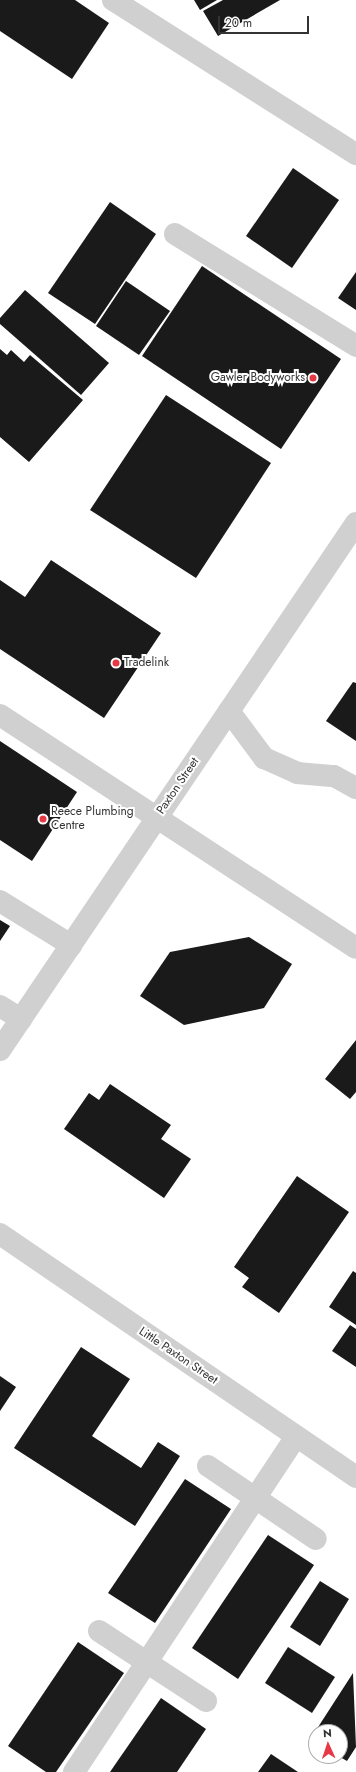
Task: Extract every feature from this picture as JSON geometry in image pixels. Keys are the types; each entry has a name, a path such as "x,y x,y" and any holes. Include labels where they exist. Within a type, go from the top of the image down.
{"street":[{"path":"113,0 356,154"},
{"path":"175,234 356,346"},
{"name":"Paxton Street","path":"0,1050 356,523"},
{"path":"229,711 264,758 297,773 334,776 356,788"},
{"path":"0,715 158,816 356,948"},
{"path":"0,901 71,945"},
{"path":"0,1006 21,1019"},
{"name":"Little Paxton Street","path":"0,1234 356,1477"},
{"path":"74,1772 146,1661 296,1437"},
{"path":"208,1466 316,1539"},
{"path":"98,1631 206,1701"}],"building":[{"path":"0,0 75,0 109,23 72,79 0,31"},
{"path":"194,0 217,0 200,10"},
{"path":"223,0 280,0 218,36 203,11"},
{"path":"293,168 339,200 292,268 246,236"},
{"path":"110,202 156,234 95,324 48,293"},
{"path":"202,266 341,359 281,449 142,356"},
{"path":"356,272 356,310 338,298"},
{"path":"126,281 170,311 139,355 96,326"},
{"path":"25,290 109,363 81,395 0,324 0,318"},
{"path":"0,349 7,355 11,350 24,362 30,355 83,400 29,462 0,437"},
{"path":"166,395 271,463 196,578 90,510"},
{"path":"51,560 161,633 104,718 0,649 0,580 25,597"},
{"path":"353,682 356,683 356,741 326,721"},
{"path":"0,741 77,792 32,861 0,840"},
{"path":"0,920 10,926 0,941"},
{"path":"249,937 292,964 264,1008 184,1025 140,996 170,952"},
{"path":"356,1040 356,1092 350,1099 325,1079"},
{"path":"110,1084 171,1125 161,1139 191,1159 164,1198 64,1129 89,1093 99,1100"},
{"path":"297,1176 349,1212 279,1313 242,1287 249,1278 234,1267"},
{"path":"353,1271 356,1273 356,1325 329,1307"},
{"path":"350,1325 356,1329 356,1367 332,1351"},
{"path":"81,1347 130,1379 92,1436 141,1468 158,1442 180,1456 135,1526 14,1448"},
{"path":"0,1376 16,1387 0,1411"},
{"path":"185,1479 231,1509 155,1623 108,1593"},
{"path":"268,1535 314,1565 238,1679 192,1648"},
{"path":"320,1581 349,1599 320,1646 290,1627"},
{"path":"78,1642 124,1673 56,1772 46,1772 8,1746"},
{"path":"288,1647 335,1677 312,1713 265,1683"},
{"path":"353,1673 356,1747 348,1759 348,1724 320,1724"},
{"path":"161,1698 206,1729 177,1772 110,1772"},
{"path":"271,1754 298,1772 258,1772"}],"place":[{"name":"Gawler Bodyworks","path":"313,378"},
{"name":"Tradelink","path":"116,663"},
{"name":"Reece Plumbing Centre","path":"43,819"}]}
